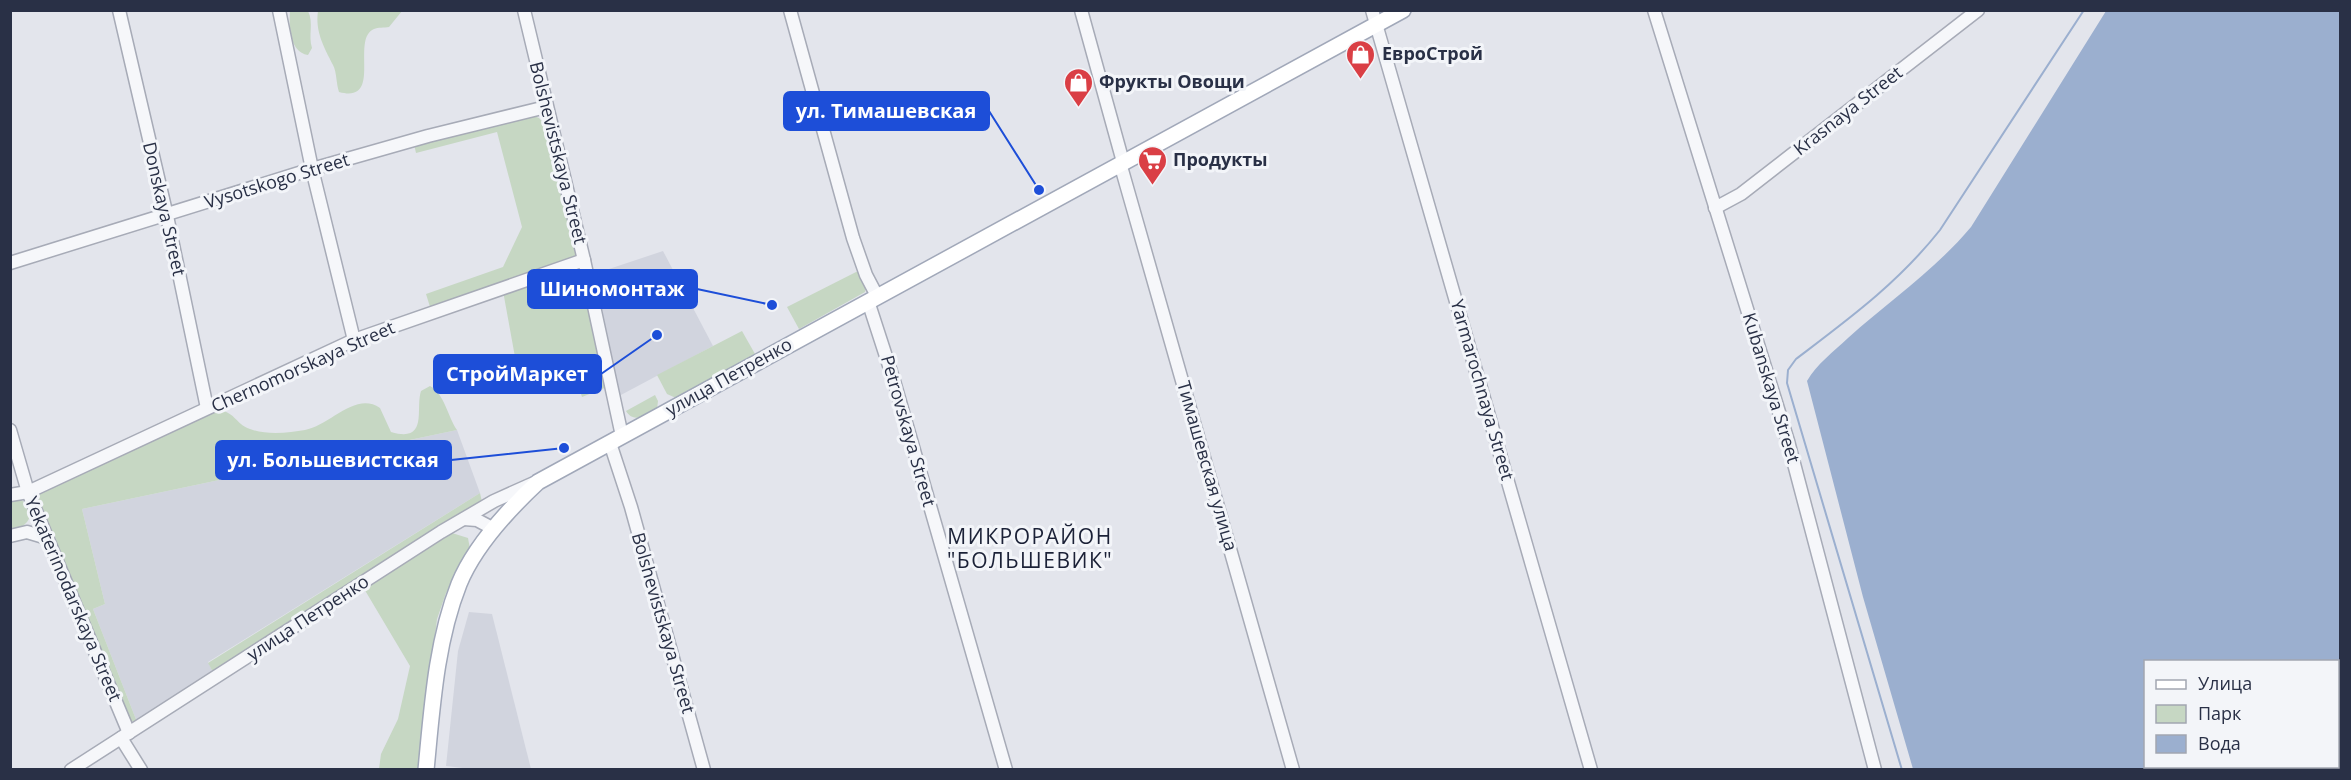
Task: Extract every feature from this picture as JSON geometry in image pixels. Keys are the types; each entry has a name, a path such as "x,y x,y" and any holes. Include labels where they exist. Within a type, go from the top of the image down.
{"main road":[{"name":"улица Петренко","path":"538,482 1121,163 1374,18 1403,10"},
{"path":"426,770 437,675 450,612 466,569 494,529 538,482"}],"street":[{"name":"Donskaya Street","path":"120,10 167,216 207,408"},
{"path":"279,10 312,169 354,340"},
{"name":"Bolshevistskaya Street","path":"524,10 584,260 616,439 631,507 704,770"},
{"name":"Petrovskaya Street","path":"790,10 1006,770"},
{"name":"Тимашевская улица","path":"1081,10 1121,163 1293,770"},
{"name":"Kubanskaya Street","path":"1654,10 1788,441 1875,770"},
{"name":"Krasnaya Street","path":"1715,208 1741,194 1978,10"},
{"name":"Yarmarochnaya Street","path":"1374,18 1592,770"},
{"name":"Vysotskogo Street","path":"10,263 312,169 428,136 546,107"},
{"name":"Chernomorskaya Street","path":"10,495 28,492 354,340 584,260"},
{"name":"Yekaterinodarskaya Street","path":"10,430 28,492 125,736 141,770"},
{"name":"улица Петренко","path":"71,770 464,519 504,496 538,482"},
{"path":"464,519 477,520 494,529"},
{"path":"10,536 27,532 47,538"}],"shaded area":[{"path":"663,251 713,346 619,396 594,274"},
{"path":"457,430 480,493 208,662 213,672 137,722 93,609 105,604 82,509"},
{"path":"469,612 492,614 531,769 479,770 446,766 458,651"}],"green space":[{"path":"290,11 308,11 311,20 312,48 308,55 297,49 294,43 290,30"},
{"path":"318,11 402,11 389,27 376,28 367,35 364,80 360,89 352,93 339,92 334,68 319,33"},
{"path":"532,115 539,118 547,127 580,257 431,310 426,294 503,267 522,227 497,132 416,153 414,144"},
{"path":"581,264 607,387 582,397 570,360 536,374 529,374 517,368 503,291"},
{"path":"860,270 866,285 865,292 799,329 787,307"},
{"path":"742,331 755,354 676,398 667,394 657,375"},
{"path":"430,386 439,394 457,430 82,509 105,604 93,609 137,722 128,721 33,494 215,410 227,412 250,429 277,433 305,430 352,406 371,404 380,408 391,432 411,433 416,429 418,422 421,391"},
{"path":"655,395 658,401 657,409 649,414 636,418 626,411"},
{"path":"480,493 482,502 213,672 208,663"},
{"path":"18,498 25,502 30,517 23,526 11,531 11,499"},
{"path":"452,533 468,538 470,549 446,593 437,619 420,769 379,769 381,754 398,719 410,666 363,587"}],"water":[{"path":"2106,11 2340,11 2340,769 1913,769 1863,597 1807,381 1826,358 1957,243 1971,227"}],"waterway":[{"path":"1902,770 1787,383 1788,370 1796,359 1890,283 1940,230 2084,10"}],"place":[{"name":"ЕвроСтрой","path":"1361,80"},
{"name":"Фрукты Овощи","path":"1078,108"},
{"name":"Продукты","path":"1152,186"},
{"name":"ул. Тимашевская","path":"1039,190"},
{"name":"Шиномонтаж","path":"772,305"},
{"name":"СтройМаркет","path":"657,335"},
{"name":"ул. Большевистская","path":"564,448"}],"district":[{"name":"МИКРОРАЙОН \"БОЛЬШЕВИК\"","path":"1030,549"}]}
